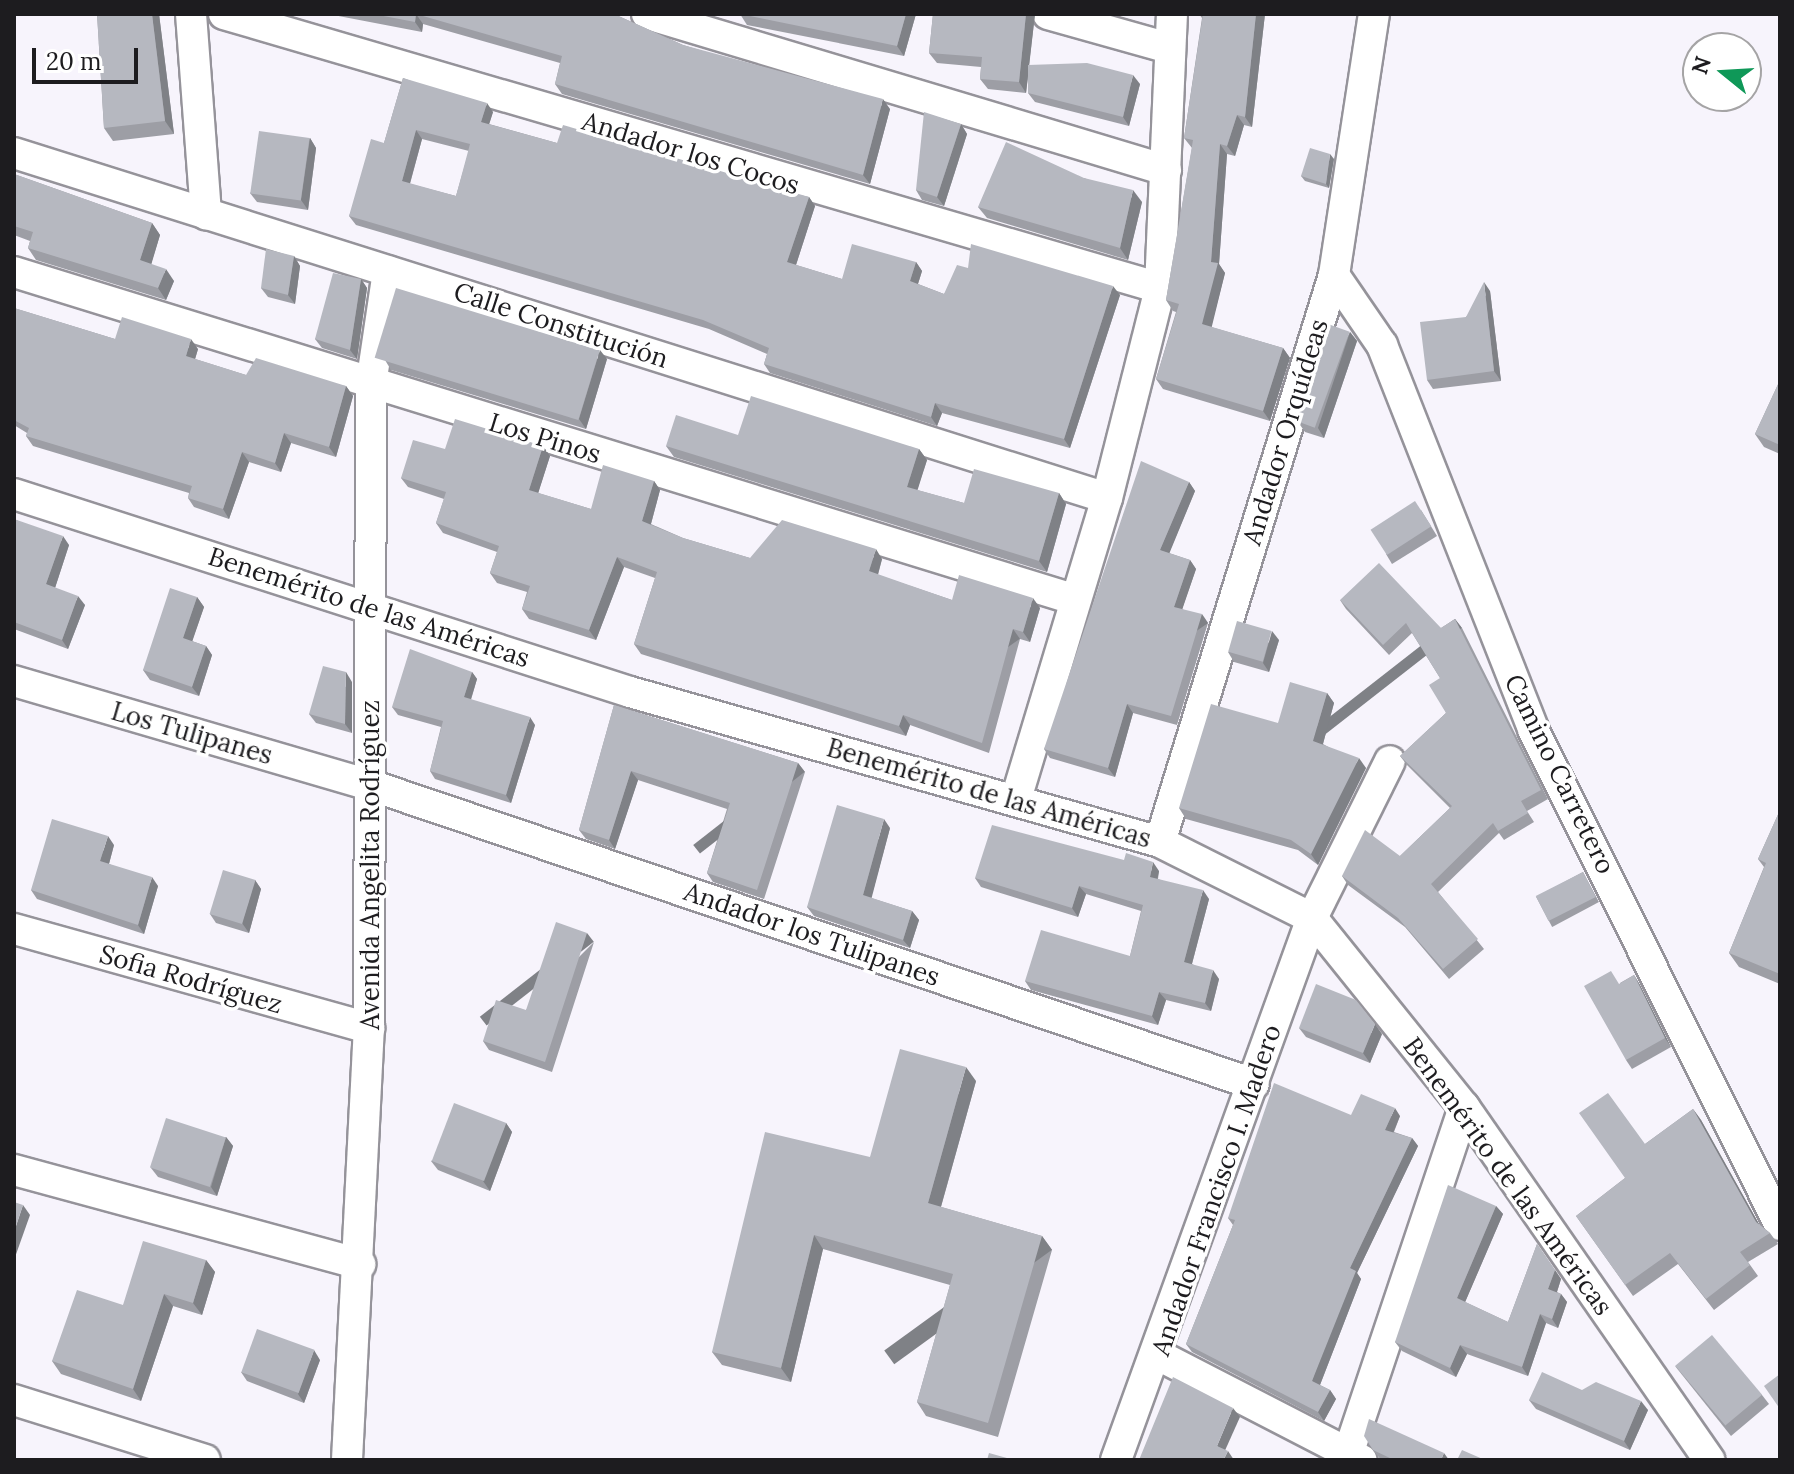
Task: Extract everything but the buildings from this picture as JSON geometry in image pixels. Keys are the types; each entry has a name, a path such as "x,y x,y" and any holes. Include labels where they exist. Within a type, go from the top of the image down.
{"street":[{"path":"191,14 206,214"},
{"name":"Andador los Cocos","path":"224,14 1160,288"},
{"path":"647,14 1166,170"},
{"path":"1048,14 1169,48"},
{"path":"1016,799 1107,498 1160,288 1172,14"},
{"name":"Andador Orquídeas","path":"1160,842 1334,275 1374,14"},
{"name":"Calle Constitución","path":"14,153 1107,498"},
{"name":"Avenida Angelita Rodríguez","path":"347,1460 360,1264 369,1028 371,385 388,271"},
{"name":"Los Pinos","path":"14,272 371,385 1076,600"},
{"name":"Camino Carretero","path":"1334,275 1382,345 1533,729 1780,1225"},
{"name":"Benemérito de las Américas","path":"14,494 630,692 1160,842 1312,918 1464,1107 1709,1460"},
{"name":"Los Tulipanes","path":"14,681 370,785"},
{"name":"Andador Francisco I. Madero","path":"1116,1460 1158,1355 1312,918 1390,761"},
{"name":"Andador los Tulipanes","path":"370,785 1254,1084"},
{"name":"Sofia Rodríguez","path":"14,929 369,1028"},
{"path":"1158,1355 1352,1458 1464,1107"},
{"path":"14,1170 360,1264"},
{"path":"14,1400 205,1460"}]}
